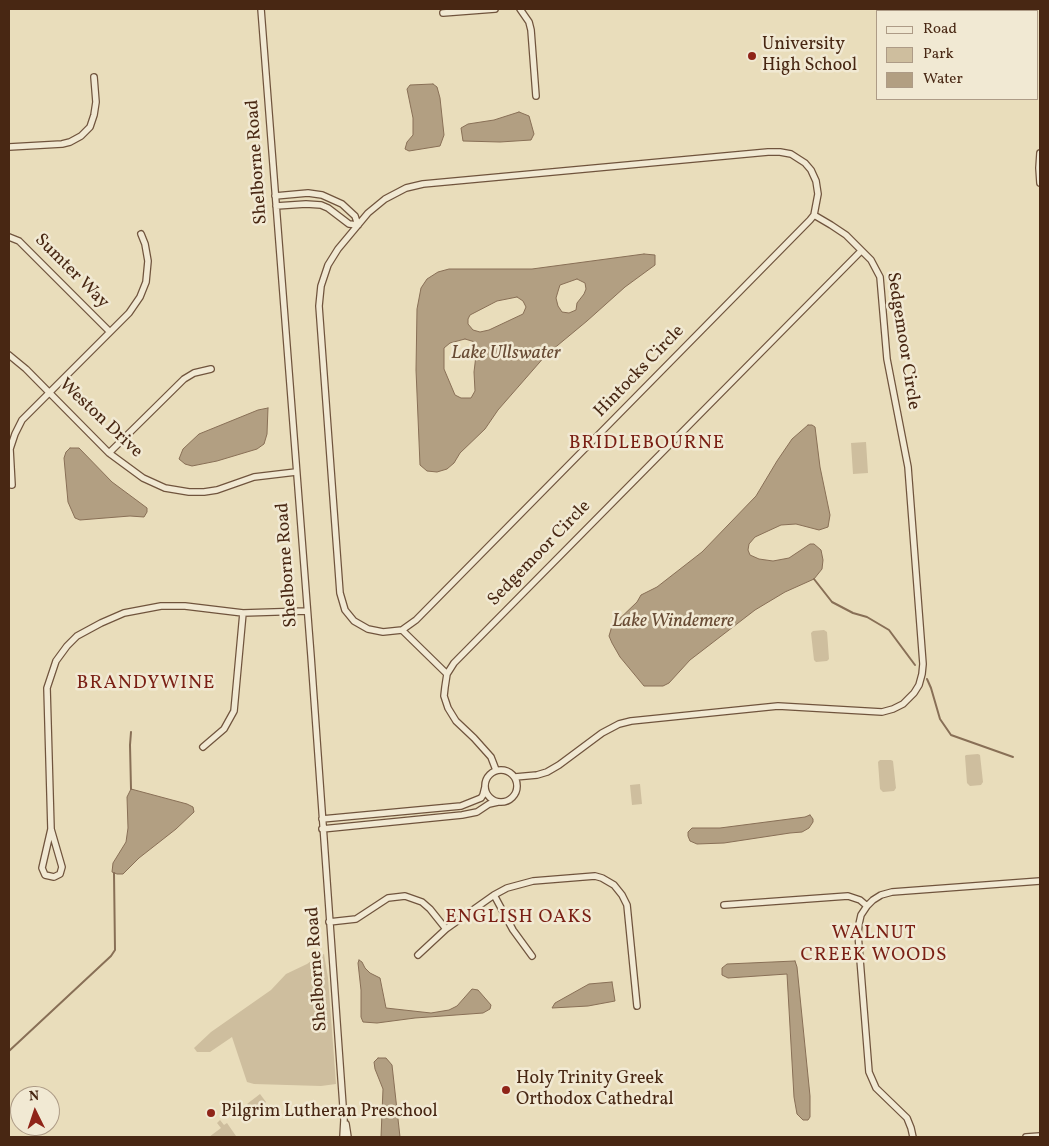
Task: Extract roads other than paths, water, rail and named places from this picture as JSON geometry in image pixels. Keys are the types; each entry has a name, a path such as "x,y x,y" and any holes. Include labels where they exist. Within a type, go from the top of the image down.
{"street":[{"name":"Shelborne Road","path":"261,9 344,1120 343,1137"},
{"path":"443,13 495,9"},
{"path":"520,9 529,22 531,30 536,96"},
{"path":"9,147 62,144 81,136 90,127 94,115 96,102 94,77"},
{"path":"496,770 491,757 456,722 449,712 444,691 447,674 402,630 383,632 372,630 354,621 345,610 340,593 319,298 323,280 333,256 374,207 406,188 423,184 775,152 795,156 805,163 811,170 818,190 814,216 842,232 861,251"},
{"path":"1040,152 1040,183"},
{"path":"276,196 308,193 322,195 342,204 355,216 358,225"},
{"path":"276,206 321,205 349,224 358,225"},
{"name":"Hintocks Circle","path":"402,630 416,620 814,216"},
{"path":"12,485 10,454 14,434 27,414 133,308 146,282 148,266 148,255 141,234"},
{"name":"Sumter Way","path":"9,237 25,247 110,332"},
{"name":"Sedgemoor Circle","path":"447,674 457,659 861,251 871,260 876,268 881,284 887,359 908,467 922,664 921,679 914,693 898,708 882,712 778,706 631,721 602,732 547,772 516,777"},
{"name":"Weston Drive","path":"9,355 26,369 109,453 143,478 165,488 183,492 204,492 217,490 254,477 296,472"},
{"path":"109,453 184,379 194,373 211,369"},
{"path":"51,829 42,868 45,875 54,877 60,874 62,867 51,829 47,693 53,666 66,646 77,636 124,613 149,608 185,606 243,613 306,611"},
{"path":"203,747 221,733 234,711 243,613"},
{"path":"322,819 461,806 483,795 487,778 496,770 509,771 516,777 518,785 514,797 506,802 490,804 477,812 322,829"},
{"path":"485,787 490,798 498,802"},
{"path":"418,955 446,929 494,895 512,886 533,881 588,876 602,878 618,890 627,905 637,1006"},
{"path":"913,1137 905,1115 876,1088 869,1072 858,929 862,915 867,906 876,898 892,892 1040,881"},
{"path":"494,895 513,930 532,956"},
{"path":"329,922 356,919 388,898 405,896 422,902 446,929"},
{"path":"724,906 848,896 860,900 867,906"},
{"name":"Shelborne Road","path":"344,1120 348,1137"},
{"path":"1026,1137 1040,1136"}],"water":[{"path":"433,84 437,87 440,98 444,135 440,146 409,151 405,149 407,142 413,135 413,118 407,89 410,85"},
{"path":"519,112 529,116 534,134 531,140 500,142 463,141 461,128 468,124 494,120"},
{"name":"Lake Ullswater","path":"644,254 655,255 655,265 625,287 546,355 498,410 485,429 460,453 454,463 447,469 437,472 427,471 420,465 416,370 417,309 421,288 427,279 438,272 449,269 532,269","holes":["577,279 585,283 586,289 584,294 577,303 576,310 569,313 562,312 556,298 560,285","517,297 523,301 526,307 523,314 489,330 480,332 473,330 468,324 470,315 497,301","465,339 475,342 477,347 474,372 475,391 471,398 461,398 455,395 444,369 444,348 450,343"]},
{"path":"268,408 267,434 264,444 257,449 192,466 185,464 179,459 183,449 199,434 258,410"},
{"name":"Lake Windemere","path":"808,425 815,427 820,467 830,515 828,527 819,530 796,524 781,525 755,537 749,544 748,550 750,555 759,559 773,561 789,558 810,544 814,544 821,550 822,569 814,579 785,592 755,610 690,660 669,683 663,686 644,686 620,657 612,643 609,636 612,626 637,602 641,595 657,587 702,552 756,496 792,439"},
{"path":"70,448 79,448 112,482 147,508 144,517 130,516 80,520 75,518 68,502 64,458"},
{"path":"131,789 187,804 193,807 194,812 139,858 123,874 117,874 112,872 113,863 126,842 128,828 127,797"},
{"path":"810,815 813,822 809,828 802,832 724,843 697,844 690,841 688,836 688,832 692,828 720,828"},
{"path":"359,960 370,973 380,978 386,1008 431,1013 449,1010 457,1006 472,989 478,990 491,1005 490,1009 483,1013 377,1023 363,1022 361,1017"},
{"path":"795,961 810,1096 810,1117 808,1120 803,1120 797,1114 794,1097 787,974 728,978 722,975 722,968 727,964"},
{"path":"612,982 615,1001 588,1006 552,1008 555,1003 589,984"},
{"path":"378,1058 386,1058 392,1065 400,1137 381,1137 383,1089 374,1062"}],"waterway":[{"path":"814,579 832,602 853,613 867,617 889,630 915,665"},
{"path":"927,679 940,719 951,735 1013,757"},
{"path":"131,732 131,789"},
{"path":"9,1051 111,956 115,950 114,873"}],"place":[{"name":"University High School","path":"752,56"},
{"name":"Holy Trinity Greek Orthodox Cathedral","path":"506,1090"},
{"name":"Pilgrim Lutheran Preschool","path":"211,1113"}],"district":[{"name":"BRIDLEBOURNE","path":"647,445"},
{"name":"BRANDYWINE","path":"146,685"},
{"name":"ENGLISH OAKS","path":"519,919"},
{"name":"WALNUT CREEK WOODS","path":"874,946"}]}
